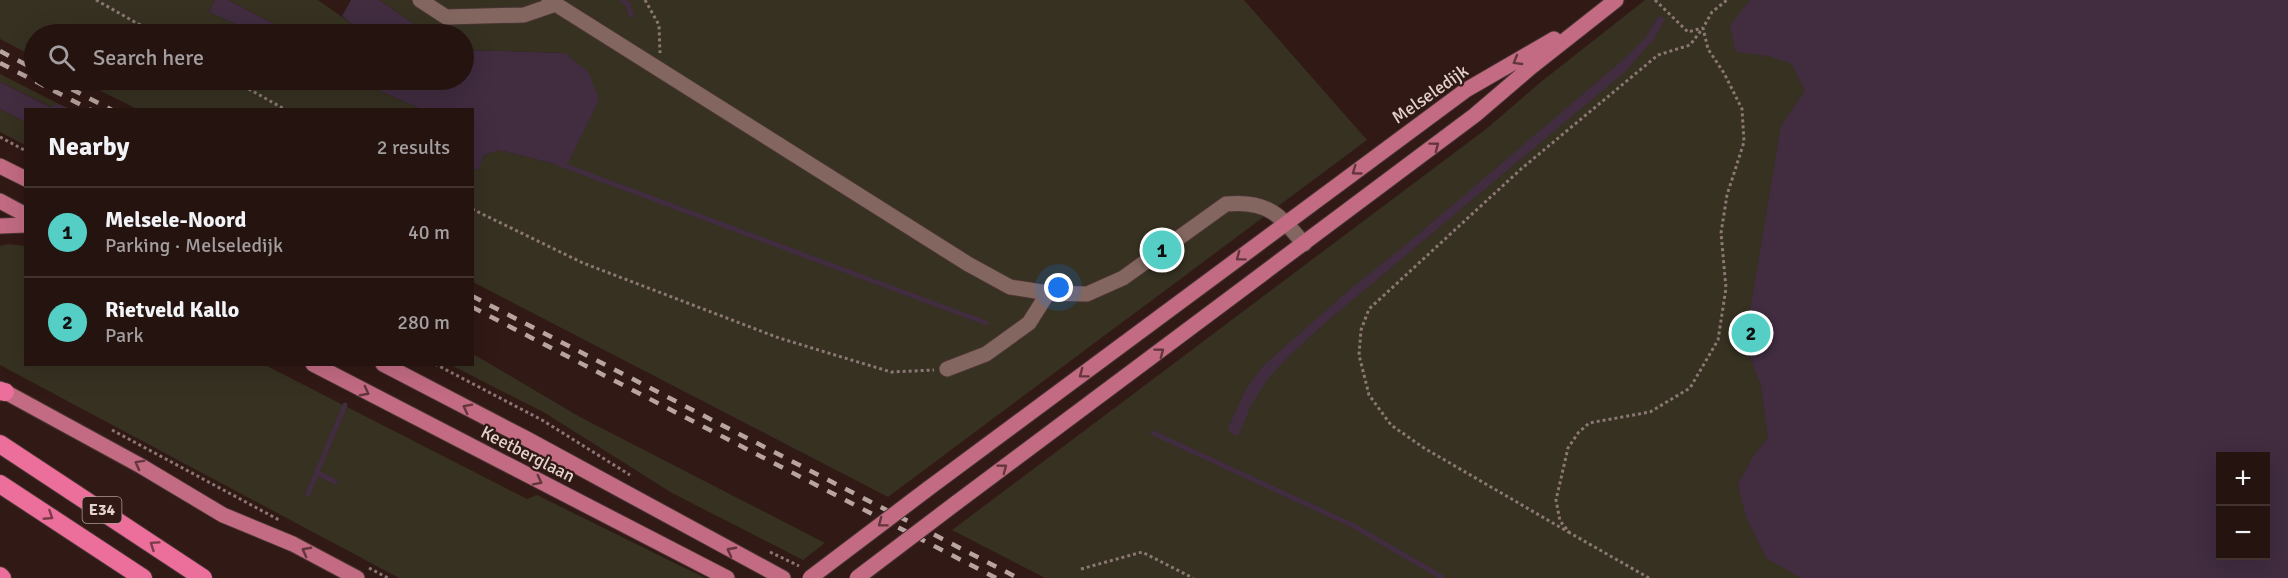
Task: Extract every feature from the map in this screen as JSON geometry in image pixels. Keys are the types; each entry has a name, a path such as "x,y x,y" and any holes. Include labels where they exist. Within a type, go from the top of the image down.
{"highway":[{"name":"E34","path":"0,444 203,578"},
{"name":"E34","path":"0,484 143,578"}],"main road":[{"name":"Melseledijk","path":"857,578 1475,115 1616,0"},
{"name":"Melseledijk","path":"806,573 929,488 1466,90 1604,10"},
{"path":"0,166 24,178"},
{"path":"0,201 24,214"},
{"path":"0,226 24,225"},
{"name":"Keetberglaan","path":"317,366 727,578"},
{"name":"Keetberglaan","path":"387,366 783,578"},
{"path":"2,391 141,466 223,515 362,572"}],"street":[{"path":"420,0 446,17 524,15 553,2 968,264 1010,287 1048,293 1087,294 1123,278 1226,204 1247,202 1256,204 1279,216 1304,244"},
{"path":"947,369 986,354 1029,323 1048,293"}],"path":[{"path":"96,0 138,24"},
{"path":"645,0 659,25 661,70"},
{"path":"1656,0 1688,32 1703,28"},
{"path":"1649,578 1424,448 1391,425 1369,395 1359,355 1361,330 1369,309 1521,169 1658,55 1690,45 1712,12 1727,0"},
{"path":"1570,533 1560,521 1556,500 1568,448 1578,433 1589,423 1650,412 1690,388 1718,340 1726,288 1721,233 1727,195 1744,142 1742,109 1724,73 1708,49 1703,28"},
{"path":"251,90 283,108"},
{"path":"0,138 24,150"},
{"path":"474,210 583,263 779,338 891,372 947,369"},
{"path":"439,366 542,420 630,475"},
{"path":"105,427 283,522"},
{"path":"761,547 806,573"},
{"path":"1081,569 1142,552 1193,578"},
{"path":"362,572 388,578"}],"shaded area":[{"path":"0,0 215,0 209,12 235,24 24,24 24,52 0,39"},
{"path":"215,0 228,0 275,24 235,24 209,12"},
{"path":"228,0 318,0 352,24 275,24"},
{"path":"351,0 379,0 414,24 352,24 342,16"},
{"path":"379,0 1244,0 1367,140 888,497 474,283 474,169 478,171 484,154 499,150 566,167 565,53 474,50 474,24 414,24"},
{"path":"1645,0 2288,0 2288,578 1045,578 952,530 1486,129 1542,81"},
{"path":"1750,0 2288,0 2288,578 1801,578 1766,558 1746,517 1738,484 1753,457 1768,437 1761,386 1748,351 1750,312 1781,126 1805,91 1792,64 1768,56 1736,52 1730,25"},
{"path":"1659,15 1665,19 1655,38 1625,72 1325,323 1268,379 1251,405 1239,435 1236,436 1227,430 1246,389 1263,366 1349,290 1409,242 1624,59 1645,38"},
{"path":"474,50 565,53 589,73 599,100 566,167 499,150 484,155 478,171 474,169 474,108 419,108 378,90 474,90"},
{"path":"0,74 24,86 24,90 31,90 59,104 51,107 0,82"},
{"path":"0,82 50,107 59,104 68,108 24,108 24,121 0,109"},
{"path":"99,90 378,90 419,108 135,108"},
{"path":"0,109 24,121 24,144 0,132"},
{"path":"8,244 24,246 24,366 267,366 527,499 537,495 705,578 399,578 0,365 0,246"},
{"path":"474,355 580,417 825,543 803,560 672,493 545,413 453,366 474,366"}],"waterway":[{"path":"622,0 628,4 631,15"},
{"path":"560,164 986,323"},
{"path":"308,494 345,405"},
{"path":"1153,433 1354,526 1443,578"},
{"path":"318,473 335,482"}],"railway":[{"path":"0,51 24,64"},
{"path":"0,63 24,75"},
{"path":"52,90 87,108"},
{"path":"73,90 108,108"},
{"path":"474,297 1018,578"},
{"path":"474,308 996,578"}],"place":[{"name":"Melsele-Noord","path":"1162,250"},
{"name":"Rietveld Kallo","path":"1751,333"}]}
